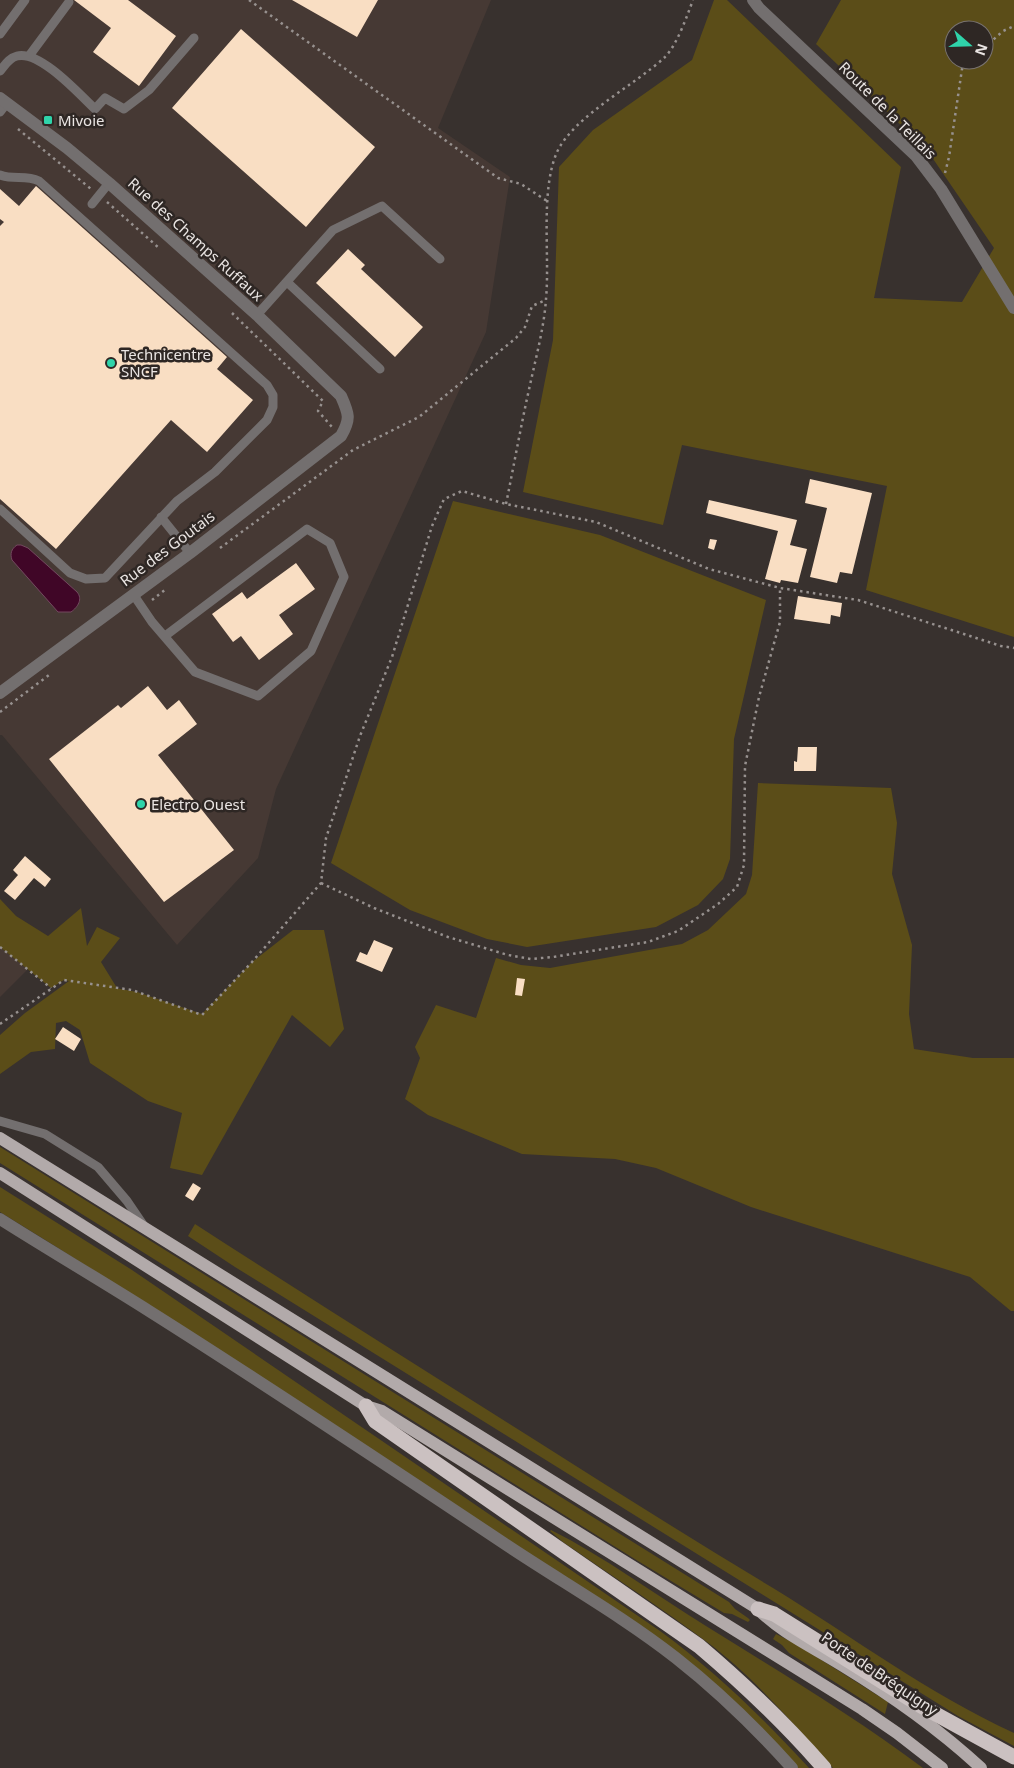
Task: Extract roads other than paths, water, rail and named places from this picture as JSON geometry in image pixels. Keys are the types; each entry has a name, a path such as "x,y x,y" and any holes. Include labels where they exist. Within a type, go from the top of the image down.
{"highway":[{"path":"366,1406 375,1421 699,1646 770,1709 824,1768"},
{"path":"758,1609 774,1614 913,1701 1014,1757"}],"main road":[{"name":"Porte de Bréquigny","path":"0,1138 758,1609 769,1620 844,1666 916,1715 981,1768"},
{"path":"0,1174 366,1406 382,1411 769,1650 880,1720 942,1768"}],"street":[{"name":"Route de la Teillais","path":"753,0 759,8 916,156 941,190 1014,308"},
{"name":"Rue des Champs Ruffaux","path":"2,104 67,148 257,315 341,396 347,410 348,424"},
{"name":"Rue des Goutais","path":"0,693 190,553 341,436 348,424"},
{"path":"0,1219 294,1404 534,1564 630,1625 676,1658 719,1695 761,1734 792,1768"}],"lane":[{"path":"0,34 25,0"},
{"path":"28,56 69,2"},
{"path":"0,71 8,61 18,56 28,56 41,61 53,70 95,109 105,98 124,109 149,90 194,38"},
{"path":"0,175 12,179 33,178 39,181 266,385 273,395 273,407 267,420 214,472 176,501 104,578 86,579 70,573 0,508"},
{"path":"92,204 109,183"},
{"path":"257,315 332,230 382,206 440,259"},
{"path":"287,282 380,369"},
{"path":"161,517 190,553"},
{"path":"133,594 165,636 195,672 258,696 311,651 344,577 330,543 308,529 165,636"},
{"path":"0,1121 45,1134 98,1167 127,1201 147,1230"}],"place":[{"name":"Mivoie","path":"48,120"},
{"name":"Technicentre SNCF","path":"111,363"},
{"name":"Electro Ouest","path":"141,804"}]}
